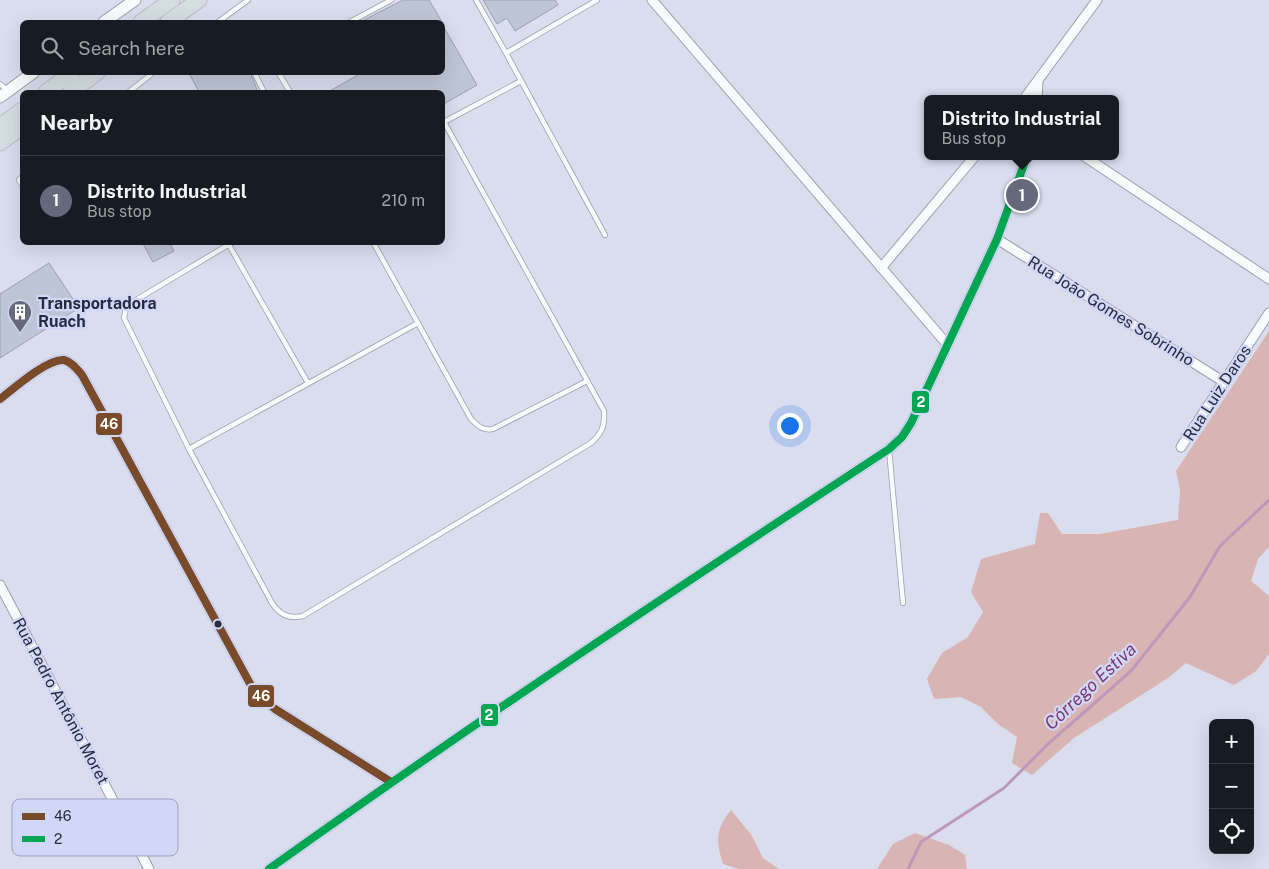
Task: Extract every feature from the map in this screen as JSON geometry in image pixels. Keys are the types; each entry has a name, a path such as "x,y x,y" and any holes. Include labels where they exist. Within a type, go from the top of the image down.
{"highway":[{"path":"145,20 172,0"},
{"path":"171,20 199,0"},
{"path":"49,90 69,75"},
{"path":"73,90 94,75"},
{"path":"0,126 20,111"},
{"path":"0,143 20,128"}],"street":[{"path":"107,20 135,0"},
{"path":"652,0 946,343"},
{"path":"1027,95 1097,0"},
{"path":"3,90 29,75"},
{"path":"1036,95 1038,82"},
{"path":"881,268 972,160"},
{"path":"269,869 391,782 748,541 889,449 902,437 911,423 946,343 997,239 1026,160"},
{"path":"1090,160 1269,279"},
{"name":"Rua João Gomes Sobrinho","path":"997,239 1224,382"},
{"name":"Rua Luiz Daros","path":"1181,447 1269,313"},
{"path":"0,399 48,364 62,360 72,364 82,375 253,689 275,709 391,782"},
{"name":"Rua Pedro Antônio Moret","path":"0,586 113,799"},
{"name":"Rua Pedro Antônio Moret","path":"143,856 150,869"}],"lane":[{"path":"224,20 248,0"},
{"path":"354,20 391,0"},
{"path":"476,0 604,234"},
{"path":"506,53 589,2 597,0"},
{"path":"132,90 150,75"},
{"path":"256,75 263,90"},
{"path":"280,75 289,90"},
{"path":"445,122 521,81"},
{"path":"229,245 131,303 124,314 124,318 189,449 277,610 285,616 295,618 312,610 591,443 599,435 605,424 604,411 445,127"},
{"path":"232,245 308,383"},
{"path":"375,245 471,419 482,429 493,430 587,381"},
{"path":"189,449 418,323"},
{"path":"889,449 903,603"}],"shaded area":[{"path":"1269,331 1269,547 1258,559 1251,581 1269,596 1269,654 1256,671 1234,685 1186,663 1168,678 1074,738 1032,775 1012,763 1017,737 998,724 981,707 961,697 934,699 927,679 942,653 968,637 983,612 971,592 981,559 1035,544 1040,513 1048,513 1062,534 1100,534 1178,520 1180,490 1176,471"},
{"path":"731,810 752,836 763,858 779,869 739,869 723,864 718,836 722,824"},
{"path":"915,833 949,845 965,855 967,869 877,869 893,844"}],"building":[{"path":"403,0 429,0 441,20 364,20"},
{"path":"483,0 555,0 558,5 515,31 507,18 497,24"},
{"path":"445,29 477,85 445,103 445,90 332,90 358,75 445,75"},
{"path":"190,75 251,75 257,90 198,90"},
{"path":"144,245 171,245 174,251 153,262"},
{"name":"Transportadora Ruach","path":"49,263 79,308 0,358 0,294"}],"waterway":[{"name":"Córrego Estiva","path":"908,869 921,842 1004,788 1048,744 1131,671 1190,597 1220,546 1269,500"}],"transit line":[{"name":"2","path":"269,869 499,709 889,449 902,437 911,423 997,239 1026,160"},
{"name":"46","path":"0,399 31,375 49,364 64,360 74,366 82,375 253,689 275,709 391,782"}],"place":[{"name":"Distrito Industrial","path":"1022,195"},
{"name":"Transportadora Ruach","path":"20,333"}]}
